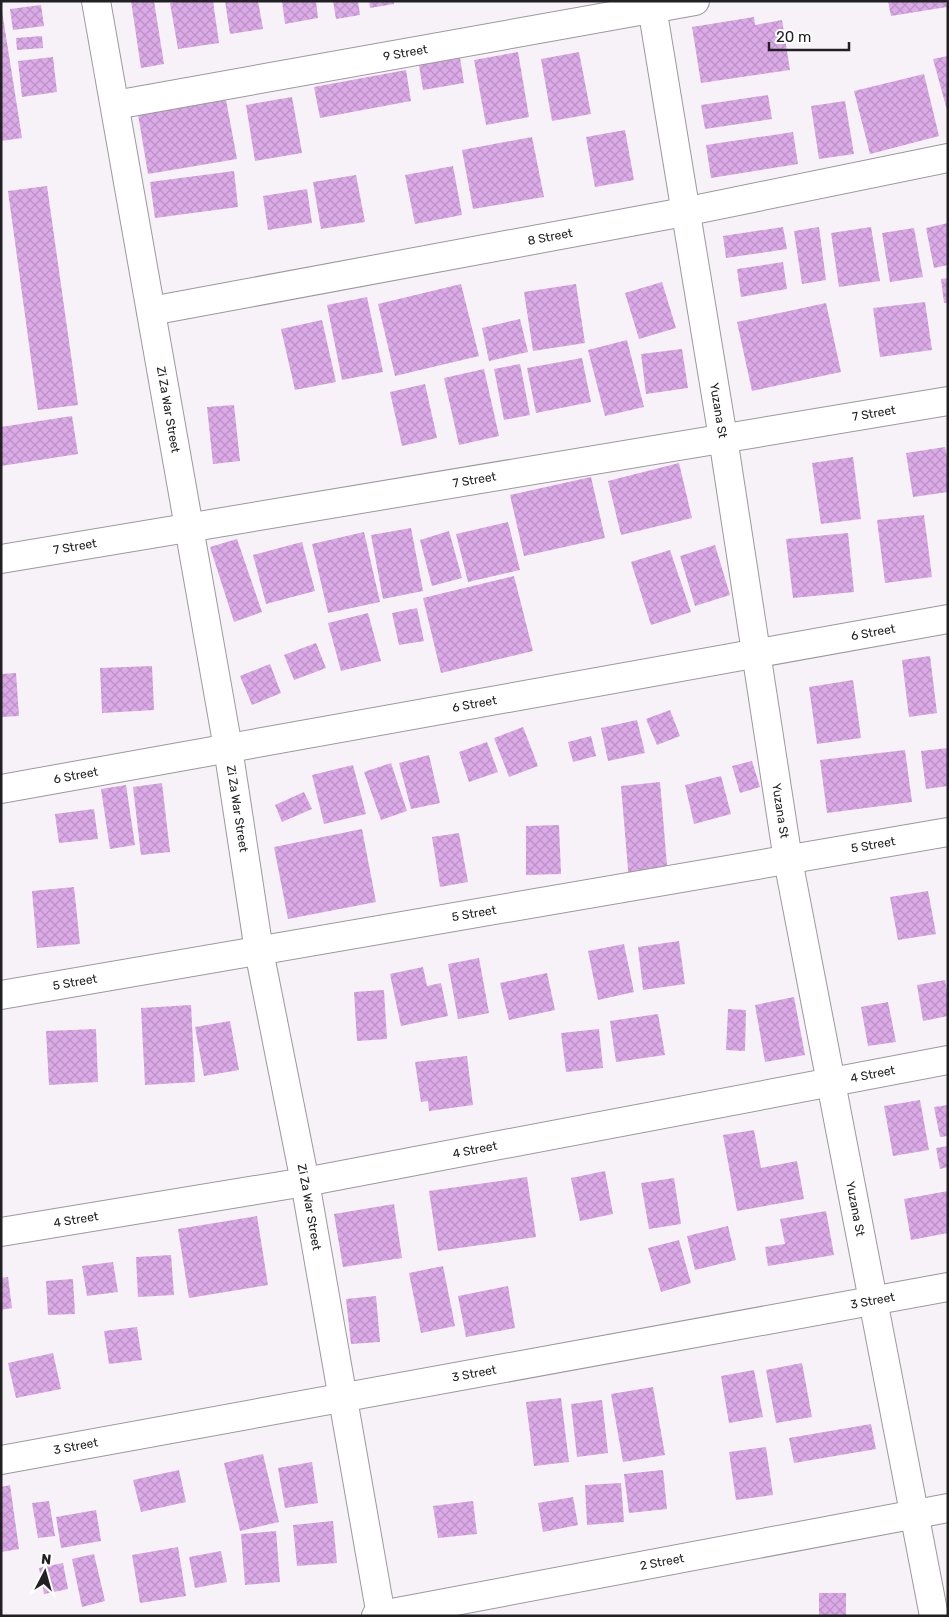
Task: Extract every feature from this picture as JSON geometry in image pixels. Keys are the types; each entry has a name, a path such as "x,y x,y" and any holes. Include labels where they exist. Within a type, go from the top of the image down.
{"street":[{"name":"Zi Za War Street","path":"96,1 228,748 259,951 305,1182 379,1615"},
{"name":"9 Street","path":"115,105 651,5 695,1"},
{"name":"Yuzana St","path":"651,5 723,438 788,860 934,1616"},
{"name":"8 Street","path":"151,311 684,212 948,158"},
{"name":"7 Street","path":"1,559 948,401"},
{"name":"6 Street","path":"1,789 948,619"},
{"name":"5 Street","path":"1,995 948,832"},
{"name":"4 Street","path":"1,1232 305,1182 948,1060"},
{"name":"3 Street","path":"1,1460 948,1287"},
{"name":"2 Street","path":"379,1615 948,1508"}],"building":[{"path":"131,1 154,1 164,64 141,68"},
{"path":"179,1 213,1 219,43 178,49 170,3"},
{"path":"225,1 258,1 263,29 230,34"},
{"path":"282,1 316,1 318,18 285,24"},
{"path":"333,1 358,1 360,15 336,19"},
{"path":"369,1 394,1 394,4 370,8"},
{"path":"888,1 946,1 947,7 891,16"},
{"path":"41,5 44,26 13,30 10,9"},
{"path":"1,12 22,138 1,141"},
{"path":"754,17 755,25 782,20 790,70 701,83 692,27"},
{"path":"42,36 43,48 17,50 16,38"},
{"path":"518,52 529,117 486,125 474,60"},
{"path":"579,52 591,114 552,121 541,59"},
{"path":"948,56 948,110 947,110 933,59"},
{"path":"53,57 57,92 22,97 18,61"},
{"path":"460,58 464,83 423,90 419,65"},
{"path":"406,70 411,101 320,118 314,87"},
{"path":"924,74 939,136 870,154 854,91"},
{"path":"768,95 772,119 705,129 701,105"},
{"path":"292,97 302,153 255,161 246,105"},
{"path":"226,100 237,159 148,174 138,114"},
{"path":"845,101 854,154 819,159 811,106"},
{"path":"625,130 634,180 595,187 586,137"},
{"path":"793,132 798,164 711,178 706,145"},
{"path":"532,137 544,197 473,209 462,150"},
{"path":"453,166 462,215 415,224 405,175"},
{"path":"234,171 238,207 155,218 150,182"},
{"path":"356,175 365,222 321,229 313,182"},
{"path":"47,186 78,405 38,410 8,191"},
{"path":"307,189 312,223 268,230 263,196"},
{"path":"948,223 948,265 934,268 926,228"},
{"path":"783,227 787,249 726,258 723,236"},
{"path":"819,227 826,280 802,284 794,231"},
{"path":"871,227 880,281 839,287 831,233"},
{"path":"914,228 923,277 890,282 882,233"},
{"path":"783,262 787,289 741,297 737,269"},
{"path":"948,278 948,303 944,303 941,279"},
{"path":"662,282 676,328 639,339 625,293"},
{"path":"461,284 479,356 395,376 378,304"},
{"path":"576,284 585,343 533,351 524,292"},
{"path":"367,297 383,372 342,380 327,305"},
{"path":"925,302 932,350 880,357 873,308"},
{"path":"826,303 841,372 752,391 737,322"},
{"path":"520,319 528,352 489,361 482,328"},
{"path":"322,320 336,382 295,390 281,329"},
{"path":"627,340 644,407 605,416 588,350"},
{"path":"682,349 688,388 646,394 641,354"},
{"path":"582,358 591,402 536,413 527,368"},
{"path":"520,364 530,415 504,420 494,369"},
{"path":"484,369 499,436 459,445 444,378"},
{"path":"425,384 437,438 402,446 390,392"},
{"path":"234,405 240,461 213,464 207,407"},
{"path":"72,416 78,454 1,466 1,427"},
{"path":"945,447 948,460 948,492 913,497 906,453"},
{"path":"853,457 861,519 821,524 812,463"},
{"path":"679,463 692,518 621,535 608,481"},
{"path":"591,477 605,538 524,556 510,495"},
{"path":"924,515 932,577 885,583 877,520"},
{"path":"508,522 520,570 468,582 456,534"},
{"path":"411,528 423,591 383,599 371,535"},
{"path":"449,531 462,578 432,586 420,540"},
{"path":"364,532 380,602 328,613 312,544"},
{"path":"848,533 854,592 793,598 786,539"},
{"path":"237,539 262,612 234,622 210,547"},
{"path":"302,542 315,591 266,604 253,555"},
{"path":"715,545 730,595 695,606 680,556"},
{"path":"670,550 691,612 651,625 631,562"},
{"path":"514,576 533,651 441,673 423,598"},
{"path":"417,608 424,641 399,645 392,613"},
{"path":"368,613 381,661 341,671 328,623"},
{"path":"316,643 326,668 294,680 284,655"},
{"path":"930,656 937,713 909,717 902,660"},
{"path":"270,664 281,693 252,705 240,676"},
{"path":"152,666 154,710 102,713 100,668"},
{"path":"16,673 19,716 1,717 1,674"},
{"path":"853,680 861,738 817,744 809,687"},
{"path":"670,710 680,736 657,745 646,719"},
{"path":"637,720 645,753 608,761 601,728"},
{"path":"523,727 538,766 509,777 494,738"},
{"path":"591,736 596,756 573,762 568,742"},
{"path":"487,742 498,772 469,782 459,752"},
{"path":"948,748 948,786 926,789 921,751"},
{"path":"905,750 912,802 827,813 820,760"},
{"path":"429,755 440,803 411,809 399,763"},
{"path":"752,761 760,787 740,793 732,766"},
{"path":"391,763 407,811 381,820 364,772"},
{"path":"353,765 366,814 324,824 312,775"},
{"path":"721,776 731,814 694,824 685,785"},
{"path":"660,782 668,877 629,881 621,786"},
{"path":"162,783 170,852 141,855 133,787"},
{"path":"126,785 135,845 110,849 101,789"},
{"path":"304,792 312,809 282,822 275,805"},
{"path":"94,809 98,839 59,843 55,814"},
{"path":"559,825 561,874 526,875 526,826"},
{"path":"362,829 376,902 288,919 274,847"},
{"path":"459,833 468,882 440,887 432,837"},
{"path":"74,887 80,944 37,948 32,891"},
{"path":"928,891 936,934 898,940 890,897"},
{"path":"679,941 685,984 643,990 638,947"},
{"path":"624,944 634,992 598,1000 588,951"},
{"path":"479,958 489,1013 458,1019 448,964"},
{"path":"423,967 427,986 441,983 448,1016 401,1026 390,974"},
{"path":"547,973 555,1010 509,1020 500,983"},
{"path":"945,980 948,997 948,1016 923,1021 917,985"},
{"path":"384,990 387,1039 357,1041 354,992"},
{"path":"794,997 805,1055 765,1062 755,1005"},
{"path":"888,1002 896,1042 868,1046 861,1007"},
{"path":"191,1005 195,1082 145,1085 141,1008"},
{"path":"728,1009 746,1010 745,1051 726,1050"},
{"path":"658,1014 665,1055 616,1062 610,1021"},
{"path":"230,1021 239,1070 204,1076 195,1027"},
{"path":"96,1029 98,1082 49,1085 46,1031"},
{"path":"599,1029 603,1068 566,1072 561,1033"},
{"path":"467,1056 473,1105 429,1111 428,1101 421,1102 415,1062"},
{"path":"920,1100 929,1150 893,1156 884,1106"},
{"path":"948,1105 948,1136 940,1137 934,1107"},
{"path":"754,1130 761,1168 797,1161 804,1199 737,1211 723,1135"},
{"path":"948,1146 948,1167 940,1169 936,1148"},
{"path":"605,1171 613,1214 580,1221 571,1178"},
{"path":"527,1177 536,1237 438,1251 429,1191"},
{"path":"674,1178 681,1224 649,1229 641,1183"},
{"path":"948,1191 948,1233 911,1240 904,1199"},
{"path":"394,1204 402,1258 343,1267 334,1214"},
{"path":"826,1211 834,1255 768,1266 765,1247 785,1244 780,1219"},
{"path":"257,1216 268,1285 189,1298 178,1229"},
{"path":"728,1226 736,1260 695,1270 687,1236"},
{"path":"679,1240 691,1283 661,1292 648,1248"},
{"path":"171,1255 174,1295 138,1297 136,1257"},
{"path":"113,1262 118,1292 87,1296 82,1266"},
{"path":"443,1266 455,1326 421,1333 409,1273"},
{"path":"8,1277 12,1308 1,1310 1,1278"},
{"path":"73,1279 75,1314 48,1315 46,1281"},
{"path":"508,1286 515,1328 466,1337 458,1296"},
{"path":"376,1296 380,1342 351,1344 346,1299"},
{"path":"137,1327 142,1360 109,1364 104,1331"},
{"path":"53,1353 61,1389 16,1398 8,1363"},
{"path":"802,1363 812,1417 776,1423 766,1370"},
{"path":"754,1370 763,1417 729,1423 721,1376"},
{"path":"653,1387 665,1455 623,1462 611,1394"},
{"path":"561,1398 569,1462 534,1466 526,1402"},
{"path":"602,1400 608,1453 577,1457 571,1404"},
{"path":"871,1424 876,1449 794,1463 789,1438"},
{"path":"766,1447 773,1495 736,1500 729,1452"},
{"path":"263,1454 279,1522 240,1531 224,1463"},
{"path":"312,1462 318,1503 285,1508 278,1468"},
{"path":"179,1470 186,1502 141,1512 133,1480"},
{"path":"663,1470 667,1509 629,1513 624,1474"},
{"path":"621,1483 624,1522 587,1525 585,1485"},
{"path":"10,1485 19,1549 1,1552 1,1487"},
{"path":"573,1497 578,1525 543,1532 538,1503"},
{"path":"49,1501 55,1536 38,1538 32,1503"},
{"path":"473,1501 477,1534 438,1538 433,1506"},
{"path":"96,1510 101,1541 61,1548 56,1517"},
{"path":"333,1521 337,1563 297,1566 293,1525"},
{"path":"276,1531 280,1582 245,1585 241,1534"},
{"path":"178,1547 186,1596 140,1603 132,1555"},
{"path":"221,1551 227,1582 195,1588 189,1557"},
{"path":"94,1554 105,1601 82,1607 72,1559"},
{"path":"63,1563 68,1589 44,1594 39,1568"},
{"path":"819,1593 846,1593 846,1616 819,1616"}]}
